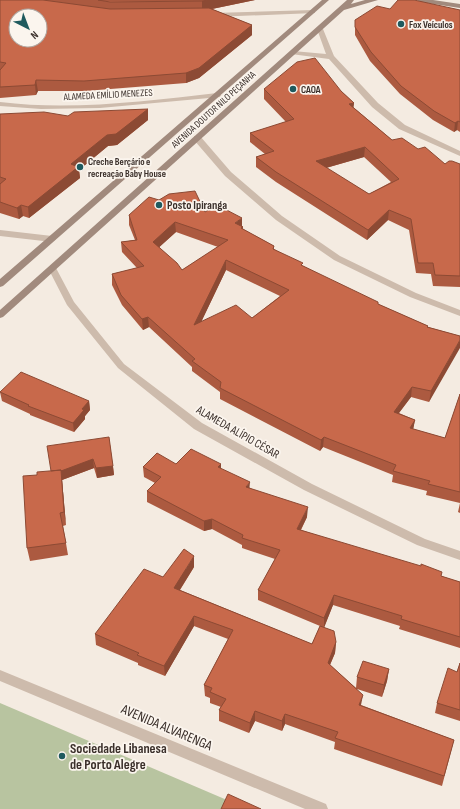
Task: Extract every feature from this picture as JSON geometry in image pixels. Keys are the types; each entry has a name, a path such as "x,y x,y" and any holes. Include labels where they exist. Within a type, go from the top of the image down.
{"main road":[{"name":"AVENIDA DOUTOR NILO PEÇANHA","path":"0,284 313,12 319,3 326,0"},
{"name":"AVENIDA DOUTOR NILO PEÇANHA","path":"0,315 351,0"},
{"path":"338,12 359,3 375,0"},
{"path":"420,0 460,5"},
{"path":"454,0 460,5"}],"street":[{"path":"206,15 313,12"},
{"path":"320,28 331,57 375,105 402,127 460,154"},
{"path":"293,53 315,54 331,57"},
{"name":"ALAMEDA EMÍLIO MENEZES","path":"0,104 57,107 137,104 217,95"},
{"path":"197,138 228,174 278,218 337,258 413,295 460,313"},
{"path":"0,234 16,234 52,239"},
{"name":"ALAMEDA ALÍPIO CÉSAR","path":"52,268 70,303 121,366 198,426 308,487 420,542 460,556"},
{"name":"AVENIDA ALVARENGA","path":"0,675 321,809"}],"green space":[{"name":"Sociedade Libanesa de Porto Alegre","path":"0,703 248,809 0,809"}],"building":[{"path":"0,0 43,0 110,9 209,8 252,25 199,68 186,73 84,81 36,80 35,85 0,87 0,70 6,63 0,62"},
{"path":"98,0 208,0 110,2"},
{"path":"398,0 414,0 460,10 460,122 458,121 455,123 434,111 401,86 371,52 355,27 355,20 377,6 390,9"},
{"path":"315,58 341,91 354,103 349,104 392,140 402,138 418,149 425,147 445,164 452,161 460,164 460,276 435,275 433,263 418,263 411,219 389,210 368,230 276,172 256,157 274,151 250,133 294,119 264,89 297,62","holes":["365,147 399,179 369,194 316,161"]},
{"path":"148,109 116,134 107,135 71,164 78,167 28,207 21,205 17,208 0,202 0,184 6,179 0,177 0,114 44,112 68,116 74,112"},
{"path":"195,191 205,212 217,205 242,218 235,223 243,227 241,228 274,246 273,249 303,263 301,265 378,302 378,304 428,326 427,327 460,336 460,340 431,391 412,387 394,412 415,420 410,428 445,438 460,394 460,492 428,484 430,481 393,471 396,465 324,437 321,440 220,388 221,382 192,361 195,359 148,317 142,319 121,295 112,274 144,266 121,242 137,240 129,215 149,197 159,200 169,194","holes":["175,222 228,240 182,270 177,263 153,242","226,260 289,290 252,318 236,305 194,325"]},
{"path":"21,372 89,401 82,409 84,410 73,423 28,406 29,405 0,392"},
{"path":"109,437 113,466 96,468 93,459 61,471 51,471 47,446"},
{"path":"191,449 221,464 218,467 250,482 246,487 308,507 297,529 421,566 421,564 442,572 441,576 460,582 460,637 401,619 402,616 334,595 324,618 258,590 280,550 242,538 243,535 212,519 204,521 147,491 161,477 143,467 157,453 176,464"},
{"path":"61,470 64,512 60,513 66,543 27,548 23,476 37,475 37,472"},
{"path":"184,549 194,556 174,588 312,644 320,626 334,631 336,642 328,663 363,695 359,705 454,740 444,776 335,738 338,732 285,714 282,721 255,711 250,723 219,710 226,699 210,692 212,688 204,685 233,630 194,616 164,666 137,655 139,653 95,634 144,569 163,577"},
{"path":"363,661 389,669 384,685 357,677"},
{"path":"460,663 460,710 437,703 448,668 457,672"},
{"path":"228,794 261,809 221,809"}],"place":[{"name":"Fox Veículos","path":"401,24"},
{"name":"CAOA","path":"293,89"},
{"name":"Creche Berçário e recreação Baby House","path":"80,167"},
{"name":"Posto Ipiranga","path":"159,205"},
{"name":"Sociedade Libanesa de Porto Alegre","path":"62,756"}]}
